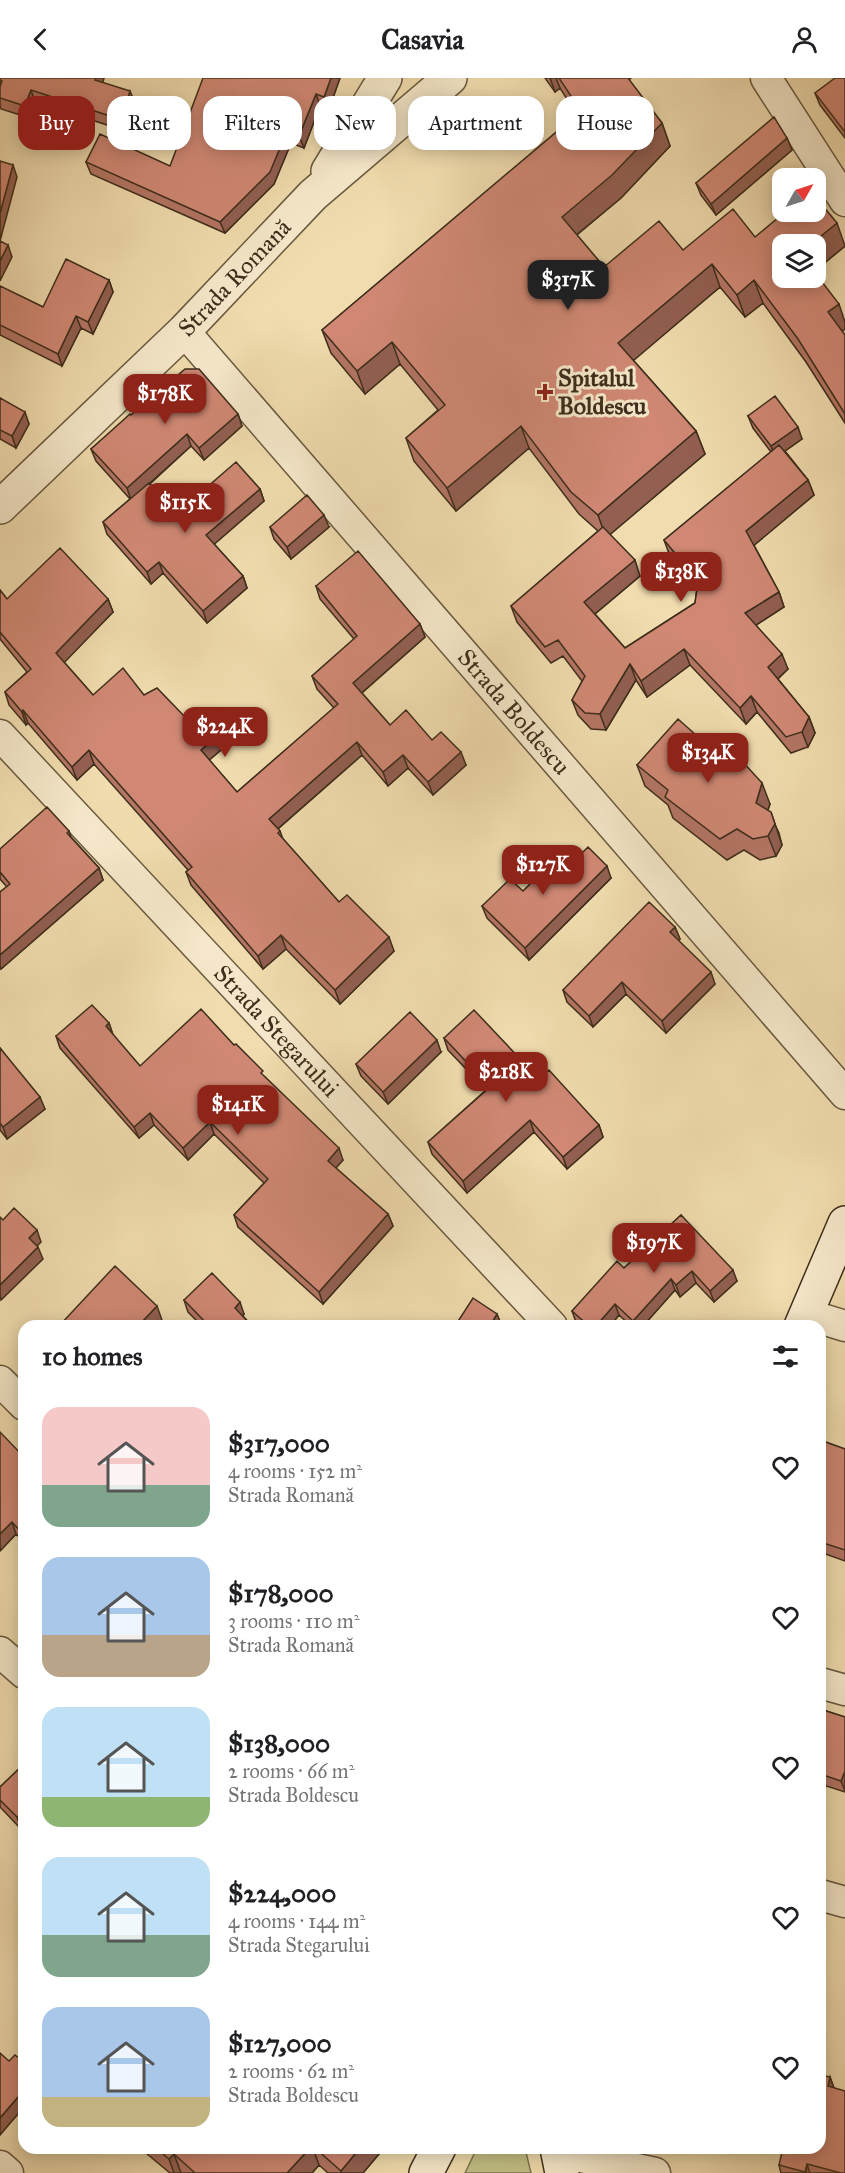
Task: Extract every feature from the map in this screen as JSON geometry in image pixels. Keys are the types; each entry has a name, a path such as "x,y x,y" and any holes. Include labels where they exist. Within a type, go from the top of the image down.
{"street":[{"name":"Strada Romană","path":"313,195 385,78"},
{"name":"Strada Romană","path":"0,507 184,331 313,195 450,78"},
{"path":"766,78 845,201"},
{"name":"Strada Boldescu","path":"184,331 845,1094"},
{"name":"Strada Stegarului","path":"0,735 546,1320"},
{"path":"804,1320 845,1223"},
{"path":"826,1323 845,1326"},
{"path":"0,1381 18,1399"},
{"path":"0,1652 18,1668"},
{"path":"826,1685 845,1690"},
{"path":"826,1897 845,1902"},
{"path":"426,2173 436,2154"},
{"path":"559,2158 655,2173"},
{"path":"0,2166 8,2173"}],"shaded area":[{"path":"474,2154 526,2154 531,2173 465,2173"}],"building":[{"path":"0,78 96,78 95,80 130,91 129,96 107,96 107,115 95,111 95,96 49,96 31,90 29,96 18,96 18,104 0,98 2,81"},
{"path":"203,78 331,78 324,96 316,94 314,96 302,129 302,96 203,96 203,150 279,150 270,172 220,222 86,162 92,150 95,150 100,134 107,137 107,150 135,150 170,166 176,150 191,150 191,110"},
{"path":"559,78 628,78 642,96 571,96"},
{"path":"835,78 845,78 845,132 815,93"},
{"path":"654,112 662,123 654,131"},
{"path":"774,117 787,138 711,204 696,183"},
{"path":"556,132 556,150 636,150 612,175 562,217 604,267 659,221 683,250 733,209 755,237 773,222 826,222 826,210 837,223 823,234 772,234 772,288 826,287 839,304 828,312 845,335 845,414 798,339 754,280 737,295 712,264 618,343 696,431 598,515 571,492 521,426 447,488 406,438 445,405 392,342 357,371 322,330 535,150 544,150 544,142"},
{"path":"0,161 13,165 0,213"},
{"path":"0,241 8,245 0,261"},
{"path":"66,259 109,280 88,322 76,316 58,354 0,325 0,286 43,307"},
{"path":"185,369 199,369 238,414 199,448 187,434 127,488 91,449"},
{"path":"775,396 798,427 771,446 748,416"},
{"path":"0,398 25,412 12,436 0,430"},
{"path":"779,445 808,480 746,531 779,592 745,613 782,654 768,667 809,717 802,732 786,737 751,696 740,708 684,649 641,681 630,664 600,714 585,713 572,700 585,676 558,640 545,647 511,606 603,527 635,560 584,602 625,648 695,603 698,581 664,540"},
{"path":"236,462 260,489 206,535 243,576 203,611 159,562 147,572 103,522 149,483 176,514"},
{"path":"307,495 324,515 287,547 270,527"},
{"path":"60,548 108,599 56,653 93,695 123,668 144,695 157,688 187,719 196,712 217,736 201,750 237,792 338,704 312,676 357,636 316,586 358,551 420,624 353,683 390,725 406,710 432,740 441,732 461,752 428,782 403,755 383,772 357,742 269,819 280,831 278,833 339,902 347,895 389,937 335,990 281,935 258,956 186,872 192,867 89,750 72,767 5,692 31,669 0,632 0,590 7,599"},
{"path":"678,719 705,743 714,743 742,761 762,783 756,803 771,812 775,824 768,836 753,839 737,829 720,839 665,797 668,790 637,765"},
{"path":"47,807 99,868 0,955 0,892 10,884 0,872 0,849"},
{"path":"588,847 607,866 525,948 482,906 510,879 523,891 561,853 572,863"},
{"path":"649,902 675,927 670,932 711,972 662,1021 622,982 589,1016 563,990"},
{"path":"92,1005 109,1023 106,1026 140,1066 201,1009 234,1045 236,1044 263,1071 261,1073 339,1148 328,1161 388,1214 319,1292 234,1215 268,1179 210,1122 183,1148 150,1113 134,1127 56,1036"},
{"path":"474,1010 539,1079 549,1070 599,1125 563,1157 530,1120 463,1181 428,1142 490,1087 444,1038"},
{"path":"410,1012 437,1040 383,1092 356,1064"},
{"path":"0,1048 40,1097 3,1127 0,1123"},
{"path":"14,1208 37,1230 29,1238 38,1247 0,1285 0,1217 3,1220"},
{"path":"681,1215 733,1270 710,1291 692,1271 676,1285 671,1279 634,1320 615,1304 601,1320 582,1320 572,1311 617,1261 624,1268"},
{"path":"115,1266 157,1306 144,1320 65,1320"},
{"path":"212,1273 240,1302 235,1308 246,1320 203,1320 184,1300"},
{"path":"473,1298 497,1314 494,1320 459,1320"},
{"path":"0,1432 18,1451 18,1528 12,1522 0,1534"},
{"path":"826,1442 845,1449 845,1550 826,1544"},
{"path":"826,1711 845,1717 845,1771 841,1781 826,1776"},
{"path":"18,1770 17,1817 0,1800 0,1787"},
{"path":"0,2053 9,2061 15,2055 18,2057 18,2097 0,2118"},
{"path":"826,2076 830,2077 828,2086 845,2091 845,2173 807,2164 805,2172 779,2165 782,2154 826,2154"},
{"path":"163,2154 174,2154 169,2159"},
{"path":"174,2154 304,2154 287,2173 195,2173"},
{"path":"322,2154 355,2154 341,2171"}],"place":[{"name":"Spitalul Boldescu","path":"545,392"}]}
